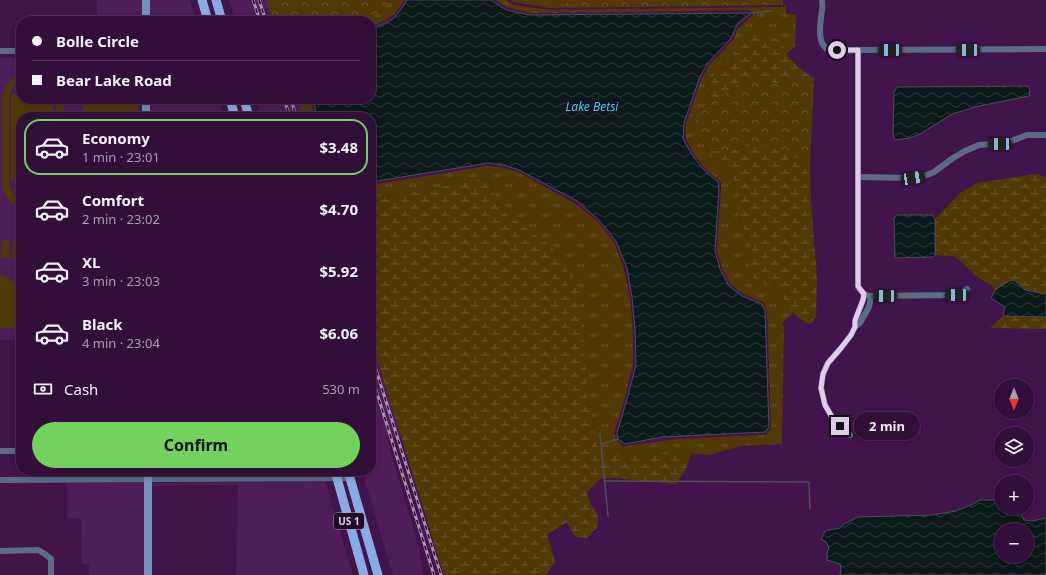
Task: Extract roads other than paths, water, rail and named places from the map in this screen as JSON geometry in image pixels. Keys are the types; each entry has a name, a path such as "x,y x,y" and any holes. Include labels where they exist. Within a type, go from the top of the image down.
{"main road":[{"path":"202,0 207,16"},
{"path":"216,0 221,16"},
{"name":"US 1","path":"337,476 364,575"},
{"name":"US 1","path":"350,476 378,575"}],"street":[{"path":"146,0 146,16"},
{"path":"822,0 820,40 829,50 1046,49"},
{"path":"858,50 858,286 864,294 871,296 957,295 967,289"},
{"path":"0,51 16,51"},
{"path":"858,177 913,178 924,176 934,172 965,151 979,145 1006,143 1027,135 1046,135"},
{"path":"855,327 855,320 864,294"},
{"path":"850,435 832,417 825,405 821,388 823,374 828,363 851,335 855,327 860,323 869,306 871,296"},
{"path":"0,451 16,451"},
{"path":"148,476 148,575"},
{"path":"0,480 148,480 273,476"},
{"path":"0,551 38,550 51,559 51,575"}],"water":[{"name":"Lake Betsi","path":"407,0 491,0 506,10 530,15 751,13 738,23 731,38 707,64 699,79 684,123 683,139 694,158 706,172 718,182 719,188 715,250 720,269 729,286 742,296 762,304 765,311 769,427 765,432 662,437 625,444 618,439 617,433 636,365 632,297 627,268 616,241 599,220 577,201 519,170 504,165 488,163 376,181 376,112 316,112 314,104 376,104 376,28 393,19"},
{"path":"1028,86 1030,90 1029,96 979,106 952,114 920,134 910,138 895,140 893,136 894,92 897,87"},
{"path":"897,215 932,215 935,219 935,255 933,257 895,258 894,218"},
{"path":"1014,280 1025,290 1046,294 1046,317 1003,316 1005,307 991,298 995,290 1009,281"},
{"path":"980,500 994,500 994,515 1021,515 1024,520 1032,521 1046,518 1046,575 840,575 840,564 827,560 829,547 826,542 821,539 825,531 840,528 844,524 858,517 933,515 956,511"}],"waterway":[{"path":"751,13 772,11"},
{"path":"600,433 608,516"},
{"path":"601,444 618,439"},
{"path":"604,481 809,482 810,509"}],"railway":[{"path":"253,0 258,16"},
{"path":"259,0 264,16"},
{"path":"286,104 288,112"},
{"path":"292,104 295,112"},
{"path":"376,370 441,575"},
{"path":"376,390 434,575"}]}
